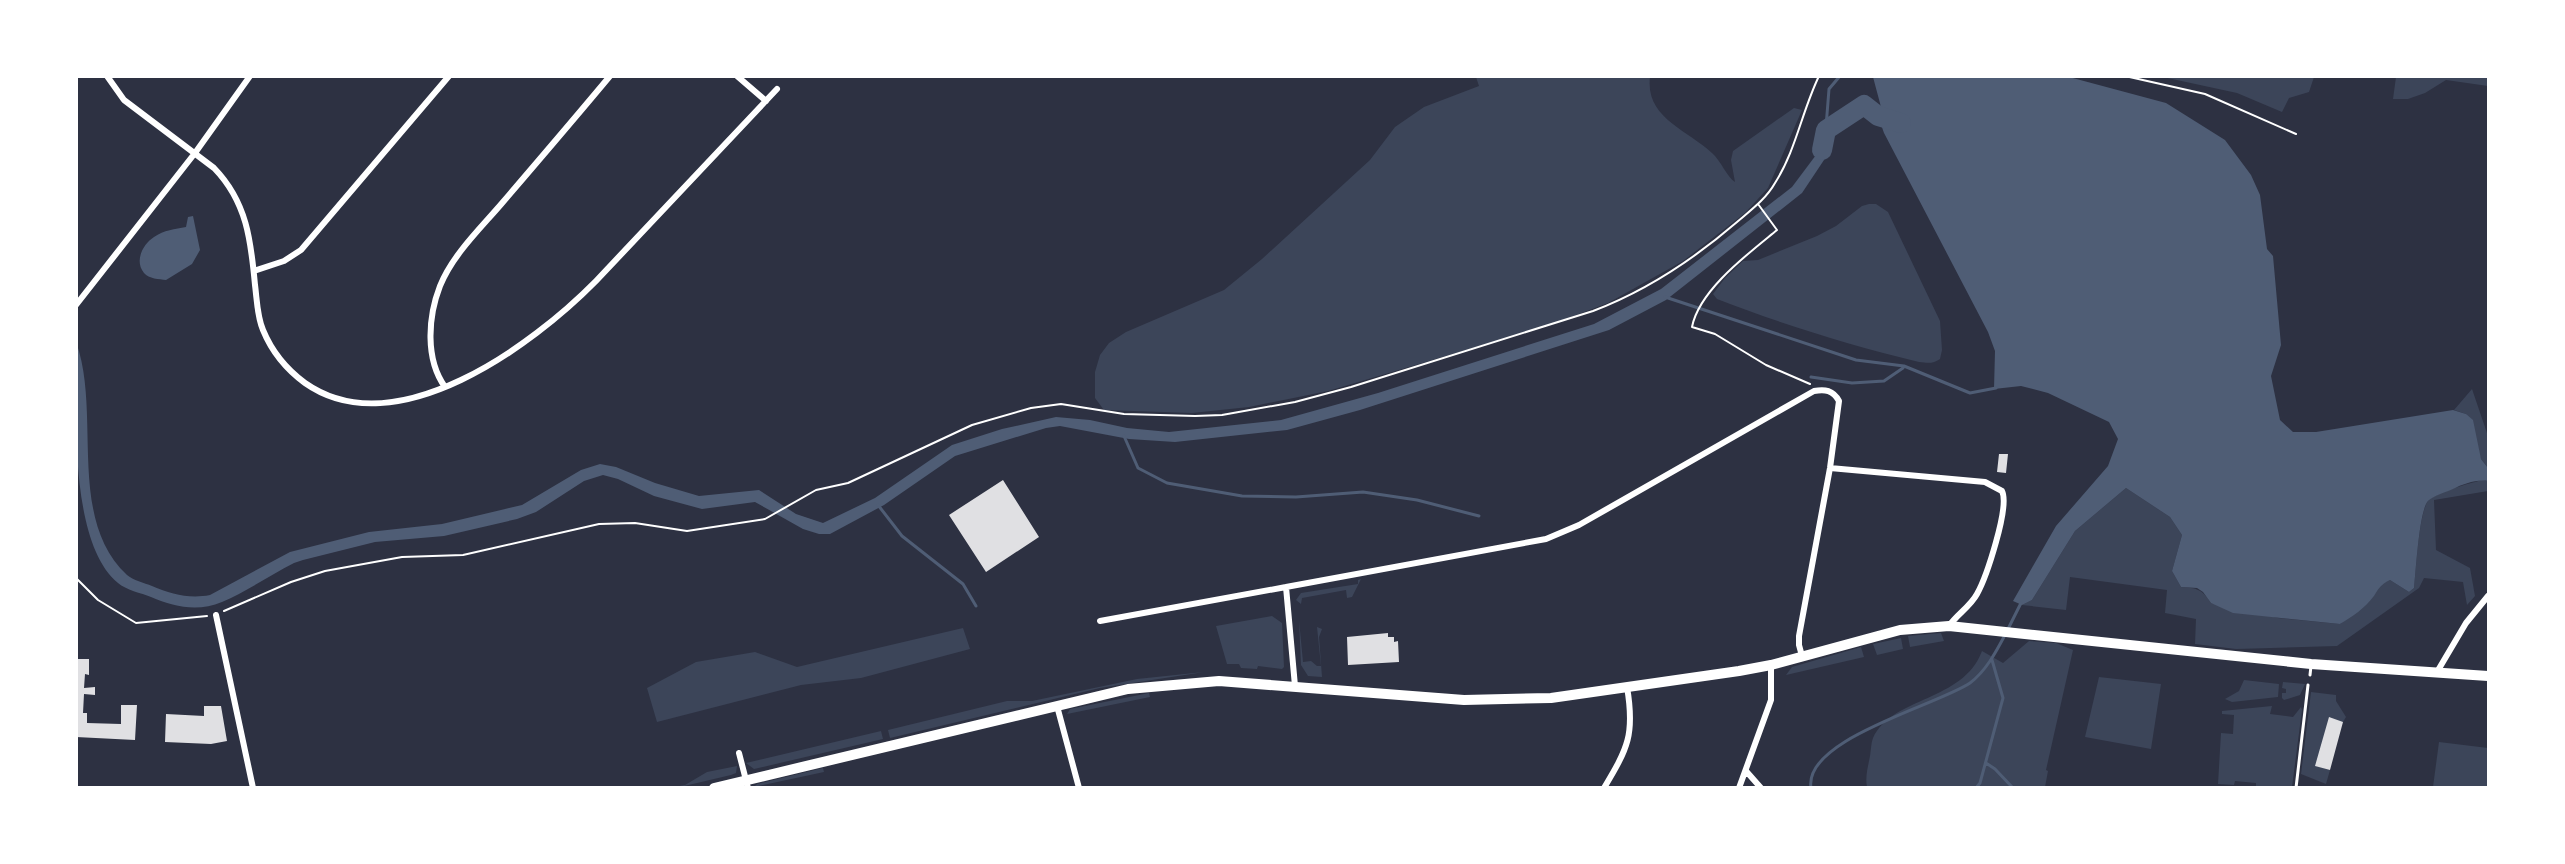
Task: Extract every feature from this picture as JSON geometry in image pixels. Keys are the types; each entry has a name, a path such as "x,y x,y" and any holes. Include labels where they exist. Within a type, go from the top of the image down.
{"main road":[{"path":"714,788 747,784 1128,689 1219,681 1464,700 1551,698 1772,665 1900,630 1949,626 2030,634 2310,670 2488,676"}],"street":[{"path":"107,76 124,100 195,153 227,182 237,197 249,231 258,310 263,331 274,352 285,366 324,394 342,399 383,403 410,398 446,387 503,356 538,333 572,305 777,89"},
{"path":"76,304 195,153 249,76"},
{"path":"254,271 284,261 301,250 449,76"},
{"path":"446,387 434,365 431,325 440,286 448,271 470,242 610,76"},
{"path":"737,76 766,101"},
{"path":"1100,621 1546,539 1579,525 1812,388 1827,390 1839,401 1830,468 1799,636 1802,656"},
{"path":"1830,468 1985,482 2002,491 2004,506 1983,581 1976,595 1949,626"},
{"path":"1286,587 1295,686"},
{"path":"2437,673 2466,623 2488,596"},
{"path":"216,615 253,788"},
{"path":"1739,788 1771,700 1772,665"},
{"path":"1604,788 1630,738 1632,717 1627,687"},
{"path":"1057,706 1079,788"},
{"path":"739,753 747,784"},
{"path":"1746,771 1761,788"}],"lane":[{"path":"2296,788 2308,684"}],"path":[{"path":"76,578 98,600 136,623 216,615 280,586 325,571 402,557 463,555 614,522 687,531 765,519 816,490 848,483 972,425 1031,408 1061,404 1091,411 1124,414 1222,415 1295,402 1352,387 1612,304 1686,263 1759,206 1774,185 1786,163 1819,76"},
{"path":"2125,76 2205,94 2296,134"},
{"path":"1759,206 1777,230 1742,259 1702,303 1694,315 1692,327 1715,334 1812,388"}],"shaded area":[{"path":"1476,77 1650,77 1650,91 1661,113 1712,153 1735,182 1731,160 1733,151 1794,108 1802,110 1768,188 1745,213 1683,261 1608,303 1547,326 1328,391 1249,407 1192,413 1104,410 1095,398 1095,372 1100,355 1109,343 1126,332 1224,290 1262,259 1370,160 1395,127 1424,107 1479,86"},
{"path":"1873,77 2069,77 2166,103 2225,140 2251,175 2260,195 2267,249 2273,256 2281,345 2271,376 2280,420 2293,432 2316,432 2453,410 2466,414 2473,420 2481,459 2488,468 2488,481 2466,484 2428,501 2420,528 2414,588 2409,592 2390,580 2380,587 2362,608 2340,624 2233,613 2211,603 2197,588 2181,587 2172,571 2182,535 2170,517 2126,488 2075,531 2032,600 2022,605 2013,601 2056,526 2108,466 2118,439 2109,422 2048,393 2021,386 1994,389 1995,351 1988,332 1884,133 1878,116 1881,107"},
{"path":"2163,77 2314,77 2309,92 2289,98 2282,112 2237,93"},
{"path":"2396,77 2488,77 2488,86 2446,80 2425,93 2408,99 2393,99"},
{"path":"1831,121 1833,134 1824,160 1802,193 1666,300 1609,330 1360,410 1287,430 1175,442 1129,439 1060,426 1046,428 955,456 884,505 830,534 819,534 803,529 755,502 702,509 654,496 618,479 603,475 584,481 536,512 517,519 444,536 375,542 303,560 222,602 204,607 186,607 168,603 121,585 102,563 90,536 78,470 76,342 83,370 88,464 97,525 108,552 127,575 173,593 187,596 210,595 290,552 369,532 442,524 522,505 581,470 600,464 616,467 655,483 699,496 759,490 796,514 823,523 875,498 952,445 1002,429 1056,417 1169,432 1281,420 1378,393 1594,324 1661,289 1792,187 1816,155 1821,129"},
{"path":"1876,204 1888,212 1940,321 1942,350 1940,359 1937,361 1919,362 1842,341 1717,299 1713,294 1725,278 1743,261 1758,260 1817,236 1836,226 1862,206"},
{"path":"193,216 200,250 192,264 166,280 146,275 141,268 140,258 146,244 162,233 186,227 188,217"},
{"path":"2472,389 2488,436 2488,468 2481,459 2466,414 2454,410"},
{"path":"2482,480 2488,481 2488,491 2434,500 2436,550 2470,568 2475,596 2467,605 2463,582 2424,578 2419,588 2337,646 2236,649 2195,644 2196,619 2165,613 2167,590 2070,577 2066,610 2022,605 2032,600 2075,531 2126,488 2170,517 2182,535 2172,571 2181,587 2199,590 2211,603 2278,618 2340,624 2373,597 2379,585 2390,580 2409,592 2414,588 2420,527 2429,500 2446,491"},
{"path":"1361,579 1352,597 1347,598 1346,590 1302,598 1301,604 1296,600 1301,593 1358,584 1358,580"},
{"path":"1272,616 1282,623 1284,667 1282,669 1258,666 1257,669 1241,668 1239,664 1227,664 1216,626"},
{"path":"1299,620 1303,662 1311,661 1321,666 1317,627 1322,629 1319,637 1322,677 1308,676 1301,665"},
{"path":"963,628 970,649 861,678 801,685 657,722 647,688 696,662 755,652 797,667"},
{"path":"1941,633 1944,641 1910,647 1908,636"},
{"path":"1901,638 1903,649 1877,655 1873,644"},
{"path":"2029,641 2056,643 2073,650 2046,770 2048,771 2045,787 1867,787 1872,740 1883,724 1911,705 1960,680 1973,668 1982,651 2003,663"},
{"path":"1861,647 1864,657 1786,675 1792,667"},
{"path":"1204,672 1100,688 890,738 888,730 1007,701 1032,701 1137,679"},
{"path":"2099,677 2161,684 2151,749 2085,737"},
{"path":"2244,680 2279,684 2278,697 2232,702 2225,699 2239,691"},
{"path":"2283,682 2305,684 2300,695 2284,700 2282,693 2286,693 2286,689 2282,688"},
{"path":"2311,692 2336,695 2336,701 2346,717 2316,766 2330,770 2326,784 2301,774"},
{"path":"1149,693 1150,697 1067,714 1070,709"},
{"path":"2272,706 2270,714 2293,717 2301,707 2302,710 2292,787 2256,787 2256,783 2235,781 2234,785 2218,784 2221,733 2233,734 2234,715 2222,714 2222,711"},
{"path":"881,731 883,739 754,769 746,763"},
{"path":"2439,742 2488,748 2488,787 2433,787"},
{"path":"737,766 736,773 731,775 680,787 674,787 685,785 707,772"},
{"path":"823,768 824,772 754,787 757,784"}],"building":[{"path":"1999,454 2008,454 2006,473 1997,472"},
{"path":"1003,480 1039,537 986,572 949,515"},
{"path":"1388,633 1388,637 1394,637 1394,642 1398,641 1399,662 1348,665 1347,637"},
{"path":"76,659 89,659 89,675 85,674 84,688 95,687 95,695 84,694 83,713 87,713 87,723 121,724 121,705 137,705 135,740 76,737"},
{"path":"204,706 221,706 227,741 211,744 165,742 166,714 204,716"},
{"path":"2329,717 2343,722 2330,770 2315,766"}],"waterway":[{"path":"1826,127 1829,89 1840,76"},
{"path":"1822,150 1826,130 1864,105 1878,116 1901,123"},
{"path":"1665,297 1856,360 1904,366 1970,393 1996,388"},
{"path":"1811,377 1852,383 1884,381 1903,368"},
{"path":"1124,436 1138,468 1167,483 1242,496 1296,497 1363,492 1417,500 1479,516"},
{"path":"878,505 902,536 963,584 976,606"},
{"path":"2008,629 2021,603"},
{"path":"1811,788 1814,770 1828,754 1849,739 1876,725 1970,683 1986,667 2005,635"},
{"path":"1976,788 1980,783 2003,698 1992,660"},
{"path":"1986,763 2013,788"}]}
